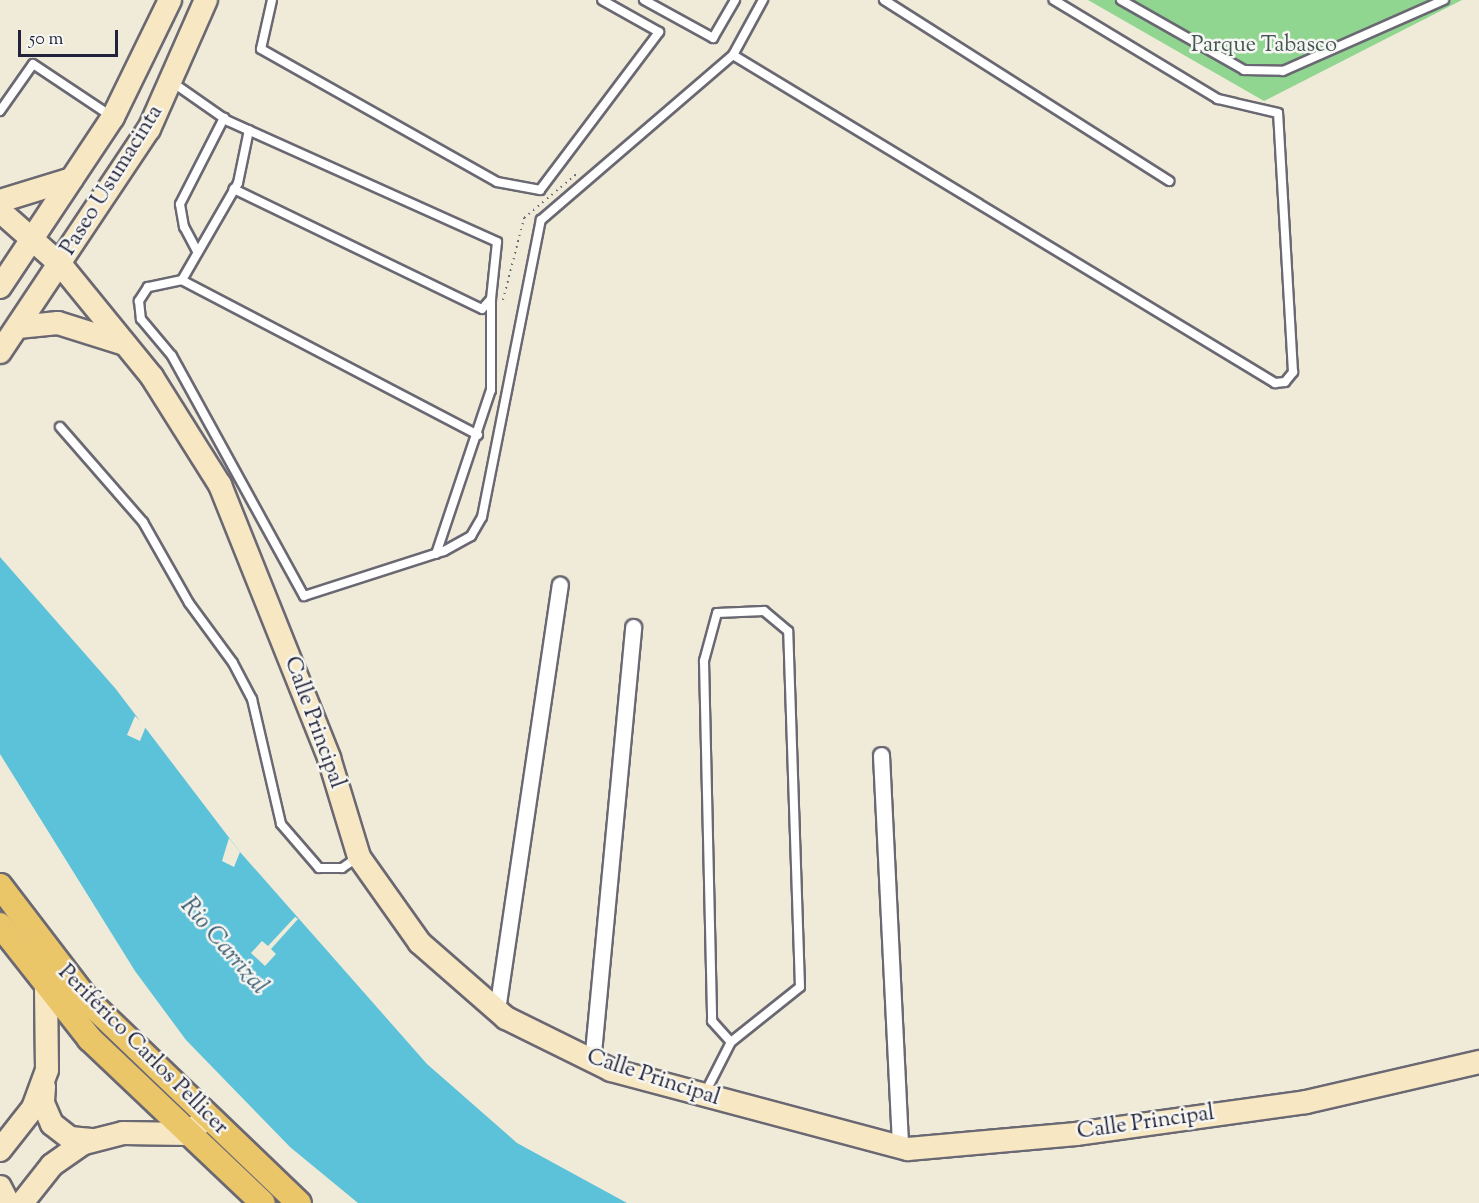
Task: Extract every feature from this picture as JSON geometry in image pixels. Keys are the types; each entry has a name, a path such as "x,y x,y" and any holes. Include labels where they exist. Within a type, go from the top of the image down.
{"main road":[{"name":"Paseo Usumacinta","path":"0,287 112,117 170,0"},
{"name":"Paseo Usumacinta","path":"0,352 149,129 172,82 206,0"},
{"path":"0,201 72,179"},
{"name":"Calle Principal","path":"0,211 60,264 125,344 220,485 329,758 358,857 420,943 496,1010 592,1063 703,1097 900,1147 1076,1134 1306,1102 1479,1062"},
{"path":"18,327 58,323 125,344"},
{"name":"Periférico Carlos Pellicer","path":"0,886 54,979 299,1203"},
{"path":"0,925 54,979 96,1046 263,1203"},
{"path":"54,979 43,1095 48,1118 70,1138 94,1140 143,1132 188,1134 207,1117"},
{"path":"0,1150 33,1108 47,1070"},
{"path":"22,1203 58,1160 94,1140"},
{"path":"0,1187 8,1203"}],"street":[{"path":"496,1010 560,585"},
{"path":"592,1063 633,627"},
{"path":"881,755 900,1147"}],"lane":[{"path":"272,0 261,49 496,182 540,190 658,32 602,0"},
{"path":"644,0 713,38 735,0"},
{"path":"478,435 182,280 148,287 139,301 141,319 172,356 304,596 436,554 471,536 482,517 541,220 733,55 763,0"},
{"path":"884,0 1169,182"},
{"path":"733,55 1275,383 1285,382 1293,372 1278,113 1218,99 1054,0"},
{"path":"1121,0 1244,70 1274,71 1444,0"},
{"path":"0,111 33,64 112,117"},
{"path":"172,82 224,118 497,242 491,299 491,390 478,435 436,554"},
{"path":"197,251 184,227 180,204 224,118"},
{"path":"182,280 234,189 249,130"},
{"path":"234,189 482,309 491,299"},
{"path":"60,428 143,522 189,603 233,663 252,699 281,824 319,868 342,868 358,857"},
{"path":"703,1097 731,1042 800,987 788,631 764,611 717,613 704,662 712,1022 731,1042"}],"green space":[{"name":"Parque Tabasco","path":"1088,0 1462,0 1264,101"}],"water":[{"name":"Rio Carrizal","path":"0,557 115,688 240,852 427,1064 517,1143 627,1203 358,1203 290,1147 186,1040 135,971 0,754"}],"pier":[{"path":"135,716 146,726 140,741 127,735"},
{"path":"229,838 240,852 234,867 222,861"},
{"path":"295,917 298,919 271,949 276,954 265,966 251,953 262,941 268,946"}]}
